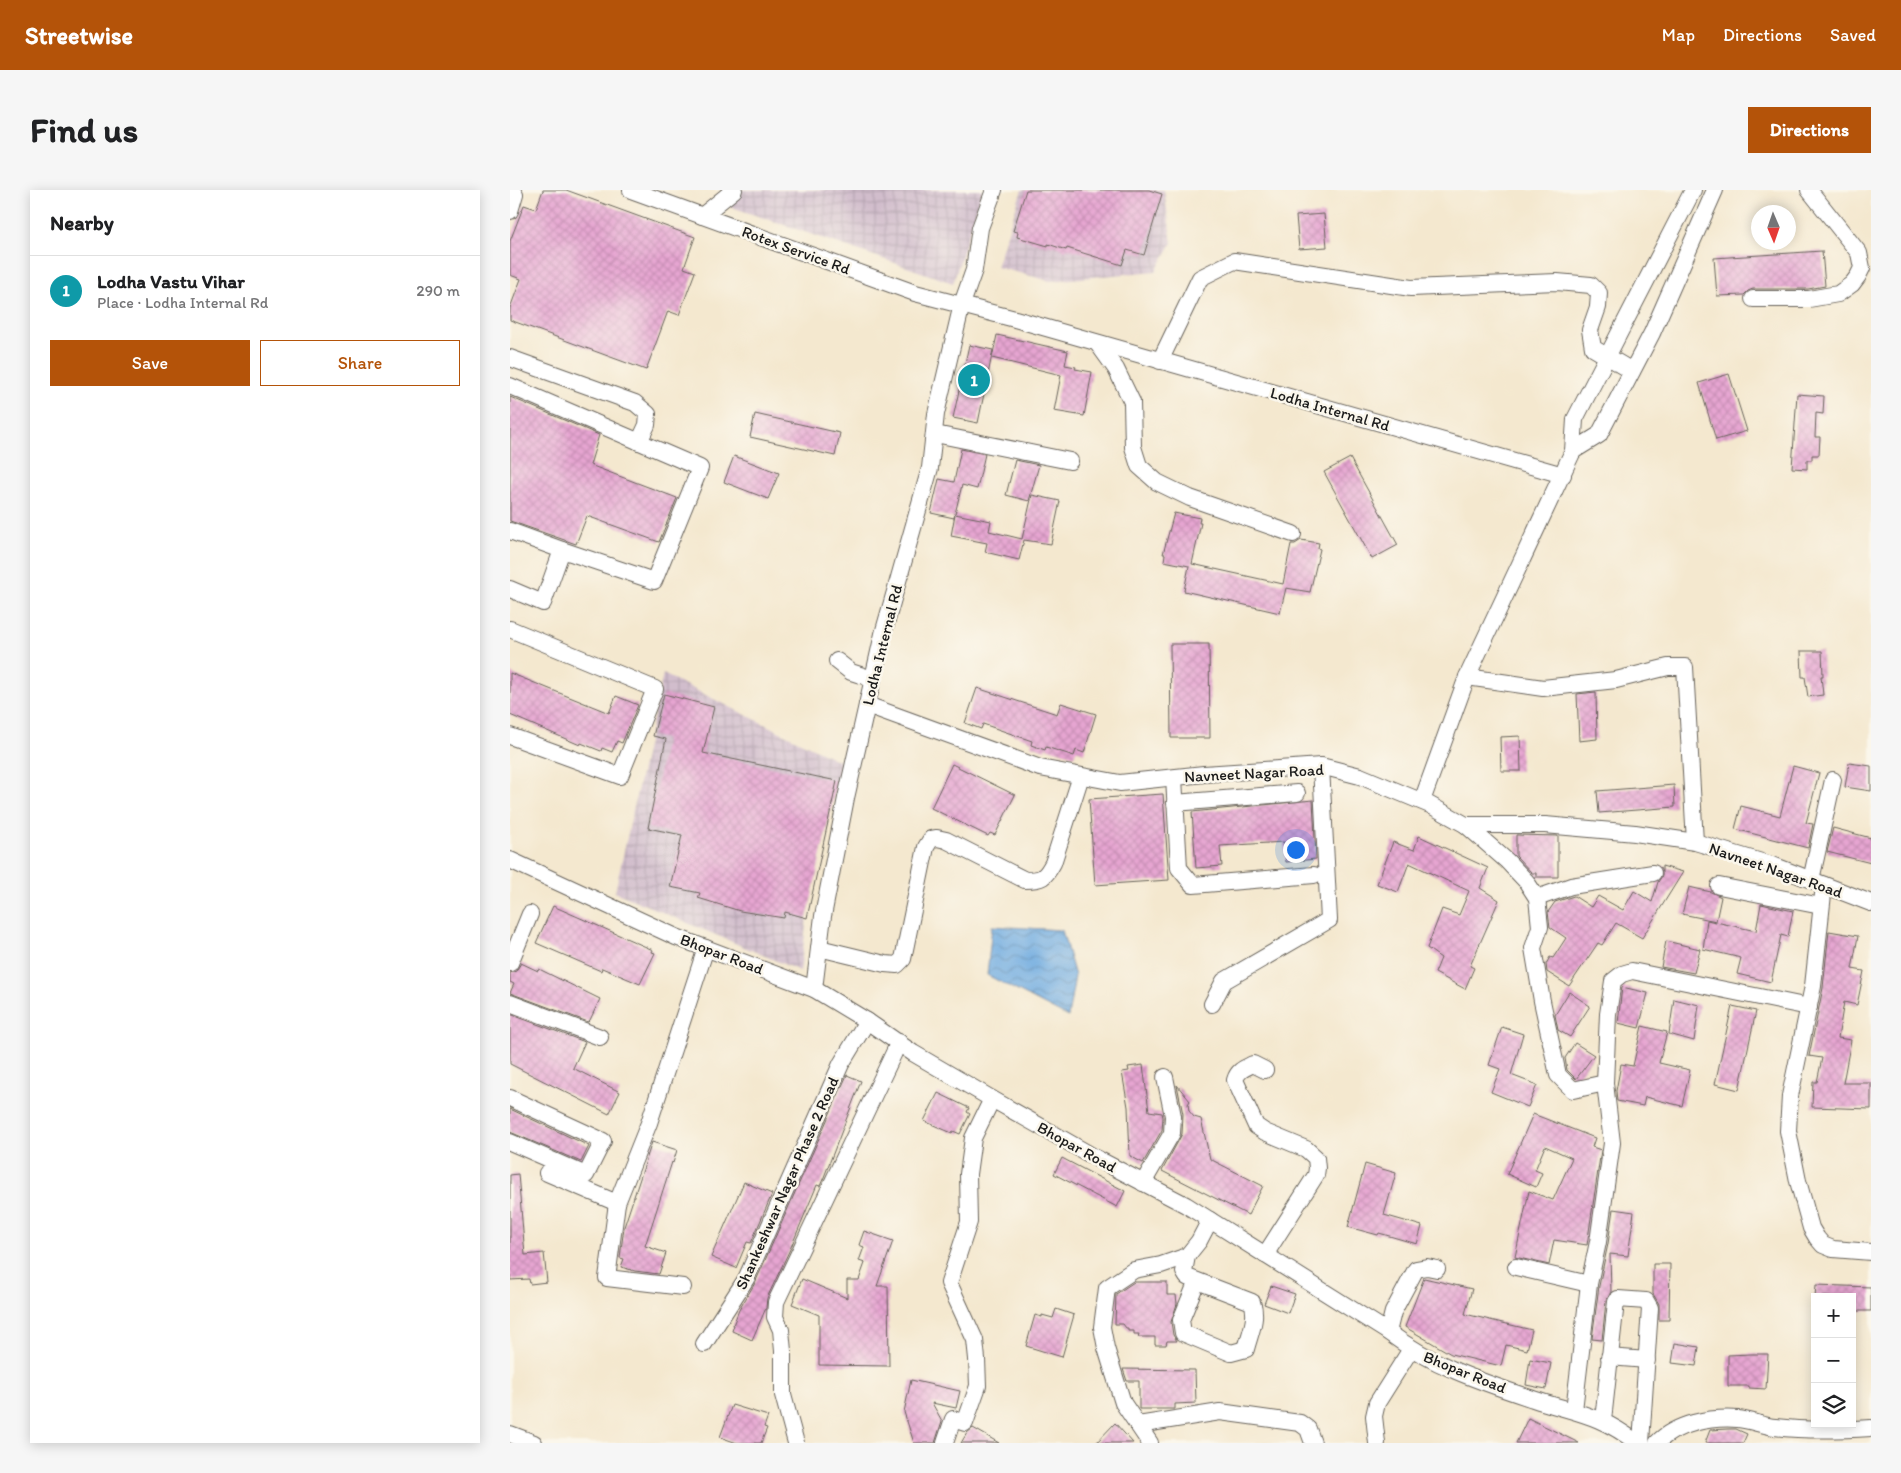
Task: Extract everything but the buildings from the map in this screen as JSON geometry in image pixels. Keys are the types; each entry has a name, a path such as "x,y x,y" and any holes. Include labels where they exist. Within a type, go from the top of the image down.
{"street":[{"name":"Rotex Service Rd","path":"631,190 915,294 962,304"},
{"path":"702,216 734,190"},
{"name":"Lodha Internal Rd","path":"814,989 823,916 842,816 872,679 930,468 936,414 962,304 974,270 980,228 994,190"},
{"path":"1422,801 1467,678 1573,451 1575,419 1693,190"},
{"path":"1573,451 1599,436 1652,333 1715,190"},
{"path":"1753,299 1809,299 1838,294 1852,284 1858,276 1862,268 1859,253 1808,190"},
{"path":"510,211 515,194"},
{"path":"1160,361 1200,278 1234,261 1411,288 1556,282 1592,286 1599,293 1598,307 1590,330 1593,348 1632,371"},
{"name":"Lodha Internal Rd","path":"962,304 1563,475"},
{"path":"1098,344 1116,369 1132,402 1133,447 1139,466 1157,482 1190,498 1293,534"},
{"path":"510,358 635,403 648,414 647,425 639,442"},
{"path":"510,386 700,468 654,581 510,531"},
{"path":"935,434 1070,461"},
{"path":"510,589 544,602 562,550"},
{"path":"510,629 655,689 620,776 510,736"},
{"path":"837,661 851,672 872,679"},
{"path":"1467,678 1543,688 1616,680 1668,667 1684,668 1695,842"},
{"name":"Navneet Nagar Road","path":"867,705 1040,768 1120,783 1321,766 1360,776 1422,801 1466,825 1545,825 1635,833 1695,842 1775,866 1871,903"},
{"path":"1212,1004 1224,980 1329,920 1321,766"},
{"path":"819,948 896,965 903,958 926,847 930,839 946,840 1025,880 1039,880 1047,874 1053,863 1081,776"},
{"path":"1174,778 1179,868 1192,885 1314,875"},
{"path":"1833,780 1818,883 1821,906 1813,986 1790,1096 1788,1131 1798,1182 1811,1228 1816,1238 1823,1245 1832,1249 1871,1252"},
{"path":"1175,804 1297,793"},
{"path":"1466,825 1507,861 1526,881 1537,898 1540,927 1534,948 1558,1075 1573,1090 1605,1083"},
{"name":"Bhopar Road","path":"510,860 676,937 814,989 992,1099 1210,1220 1388,1332 1411,1349 1463,1375 1535,1400 1603,1420 1638,1443"},
{"path":"1537,898 1571,886 1653,873"},
{"path":"1719,886 1821,906"},
{"path":"510,963 530,914"},
{"path":"683,1287 607,1278 618,1203 649,1123 706,948"},
{"path":"1574,1410 1589,1284 1598,1242 1612,1143 1605,1083 1608,1014 1613,981 1622,974 1632,971 1809,1007"},
{"path":"510,1003 600,1037"},
{"name":"Shankeshwar Nagar Phase 2 Road","path":"704,1344 746,1279 841,1064 866,1021"},
{"path":"796,1443 783,1395 783,1351 776,1317 776,1302 899,1042"},
{"path":"1265,1070 1254,1064 1243,1068 1237,1074 1235,1080 1256,1126 1265,1132 1306,1148 1316,1158 1317,1168 1316,1175 1265,1255"},
{"path":"1143,1183 1172,1133 1173,1116 1165,1077"},
{"path":"510,1098 603,1141 586,1175 510,1142"},
{"path":"944,1443 954,1419 965,1423 978,1386 974,1340 949,1283 968,1222 968,1174 974,1138 992,1099"},
{"path":"547,1173 618,1203"},
{"path":"1150,1443 1123,1403 1106,1348 1102,1327 1107,1288 1134,1270 1161,1265 1186,1256 1199,1241 1210,1220"},
{"path":"1186,1256 1184,1272 1187,1278 1197,1281 1252,1302 1255,1311 1254,1319 1246,1348 1231,1353 1183,1333 1181,1320 1197,1281"},
{"path":"1388,1332 1393,1312 1416,1269 1427,1267 1436,1269"},
{"path":"1516,1267 1589,1284"},
{"path":"1603,1420 1614,1306 1618,1299 1646,1301 1649,1304 1646,1360 1638,1443"},
{"path":"1377,1443 1374,1416 1377,1403 1411,1349"},
{"path":"1609,1357 1646,1360"},
{"path":"1138,1426 1220,1412 1300,1423 1308,1429 1313,1443"},
{"path":"1657,1443 1666,1433 1702,1421 1739,1419 1827,1437 1871,1428"},
{"path":"510,1434 534,1443"}],"shaded area":[{"path":"734,190 983,190 953,283 723,204"},
{"path":"1022,190 1164,190 1172,243 1156,271 1050,281 996,267"},
{"path":"663,674 841,762 807,918 800,971 615,892"}],"water":[{"path":"992,926 1062,930 1075,976 1068,1017 987,975"}],"place":[{"name":"Lodha Vastu Vihar","path":"974,380"}]}
